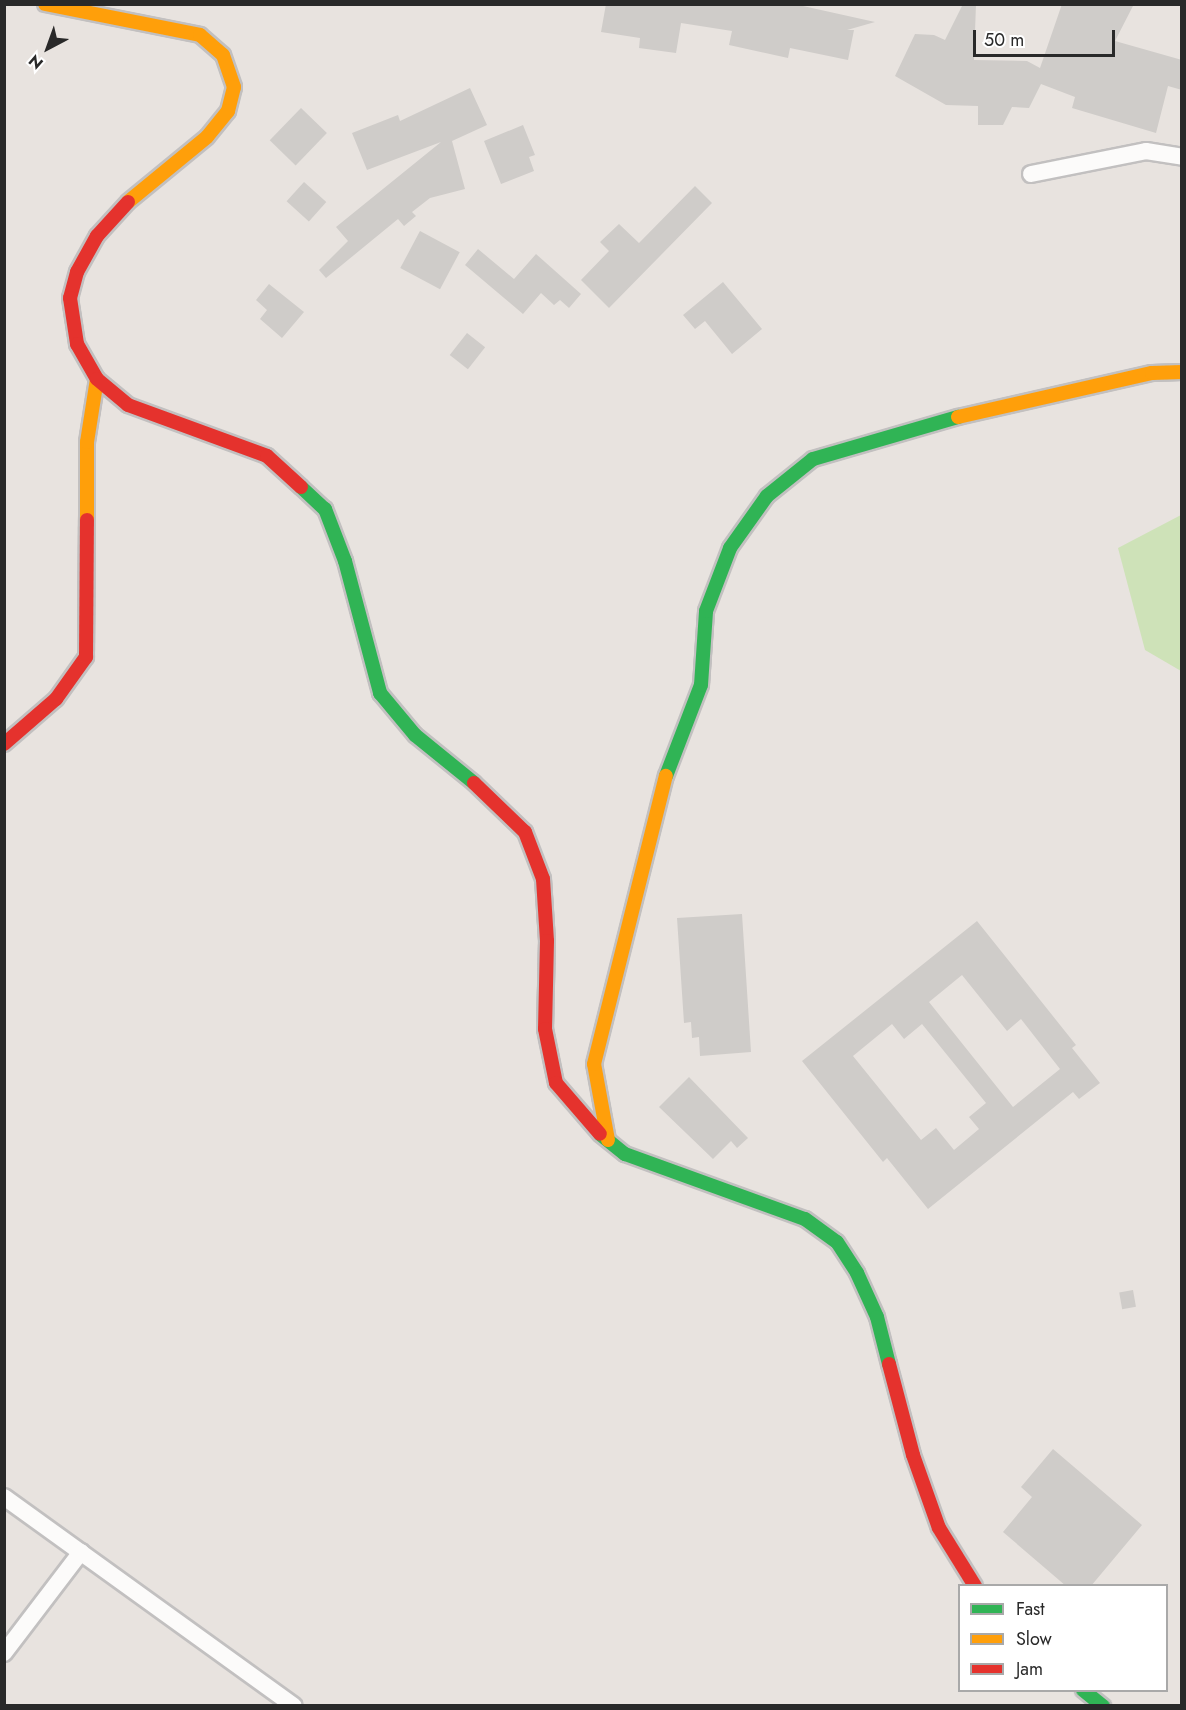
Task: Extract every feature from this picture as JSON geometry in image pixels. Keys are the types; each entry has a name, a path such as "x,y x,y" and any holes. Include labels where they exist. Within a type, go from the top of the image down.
{"main road":[{"path":"45,4 200,35 223,55 234,87 228,111 207,137 129,201 97,236 77,272 70,297 77,344 98,380 128,405 267,456 326,509 345,561 380,693 415,735 496,801 525,832 543,879 547,941 545,1029 556,1083 586,1123 625,1154 805,1219 837,1242 857,1273 877,1317 913,1455 939,1528 974,1584"},
{"path":"608,1140 594,1064 612,989 672,752 701,685 706,611 730,548 767,496 813,459 913,427 1152,373 1182,372"},
{"path":"4,744 56,699 86,657 87,442 98,380"},
{"path":"1086,1692 1104,1706"}],"street":[{"path":"1031,174 1146,151 1182,157"},
{"path":"4,1497 81,1552 273,1699 294,1706"},
{"path":"4,1653 81,1552"}],"green space":[{"path":"1181,515 1181,671 1145,650 1118,548"}],"building":[{"path":"606,4 794,4 875,22 847,30 854,30 848,60 790,48 788,58 729,45 732,31 681,23 676,53 639,48 640,38 601,32"},
{"path":"963,4 976,4 974,60 1027,61 1040,68 1062,4 1134,4 1115,41 1182,60 1182,90 1168,86 1156,133 1072,108 1075,97 1041,84 1029,108 1012,107 1003,125 978,125 978,106 946,105 895,76 915,34 934,35 945,40"},
{"path":"470,88 487,125 452,141 465,189 430,198 412,212 416,216 404,226 398,219 326,278 319,270 348,241 336,227 441,142 367,170 352,133 398,115 400,121"},
{"path":"301,108 327,133 296,165 270,140"},
{"path":"523,125 535,155 529,157 534,171 501,184 484,141"},
{"path":"304,182 326,202 309,221 287,201"},
{"path":"695,186 712,203 609,308 581,280 609,251 600,242 619,224 639,243"},
{"path":"420,231 460,252 440,289 400,268"},
{"path":"478,249 514,279 536,254 581,294 569,308 560,300 554,305 541,293 523,314 465,265"},
{"path":"723,282 762,329 732,354 705,321 695,329 683,315"},
{"path":"269,284 304,312 282,338 260,319 267,310 256,300"},
{"path":"467,333 485,347 468,369 450,355"},
{"path":"742,914 751,1052 700,1056 699,1037 692,1038 691,1022 684,1023 677,918"},
{"path":"977,921 1076,1045 1072,1048 1100,1083 1079,1099 1073,1092 928,1209 887,1158 883,1162 802,1061","holes":["962,975 1007,1031 1021,1019 1060,1069 1013,1107 929,1002","892,1024 904,1039 922,1024 986,1103 969,1117 979,1129 954,1150 936,1128 921,1140 853,1056"]},
{"path":"689,1077 748,1138 737,1148 731,1141 713,1159 659,1107"},
{"path":"1133,1290 1136,1307 1122,1309 1119,1292"},
{"path":"1053,1449 1142,1525 1093,1584 1064,1584 1003,1532 1032,1497 1021,1487"}],"traffic: fast":[{"path":"666,776 701,685 706,611 730,548 767,496 813,459 958,417"},
{"path":"301,487 325,509 345,561 380,693 415,735 474,783"},
{"path":"600,1134 625,1154 805,1219 837,1242 857,1273 877,1317 889,1364"},
{"path":"1086,1692 1103,1706"}],"traffic: slow":[{"path":"45,4 200,35 223,55 234,87 228,111 207,137 128,202"},
{"path":"958,417 1152,373 1182,372"},
{"path":"87,520 87,442 97,379"},
{"path":"608,1140 594,1064 666,776"}],"traffic: jam":[{"path":"128,202 97,236 77,272 70,298 77,344 97,379 128,405 267,456 301,487"},
{"path":"4,744 56,699 86,657 87,520"},
{"path":"474,783 525,832 543,879 547,941 545,1029 556,1083 600,1134"},
{"path":"889,1364 913,1455 939,1528 974,1584"}]}
